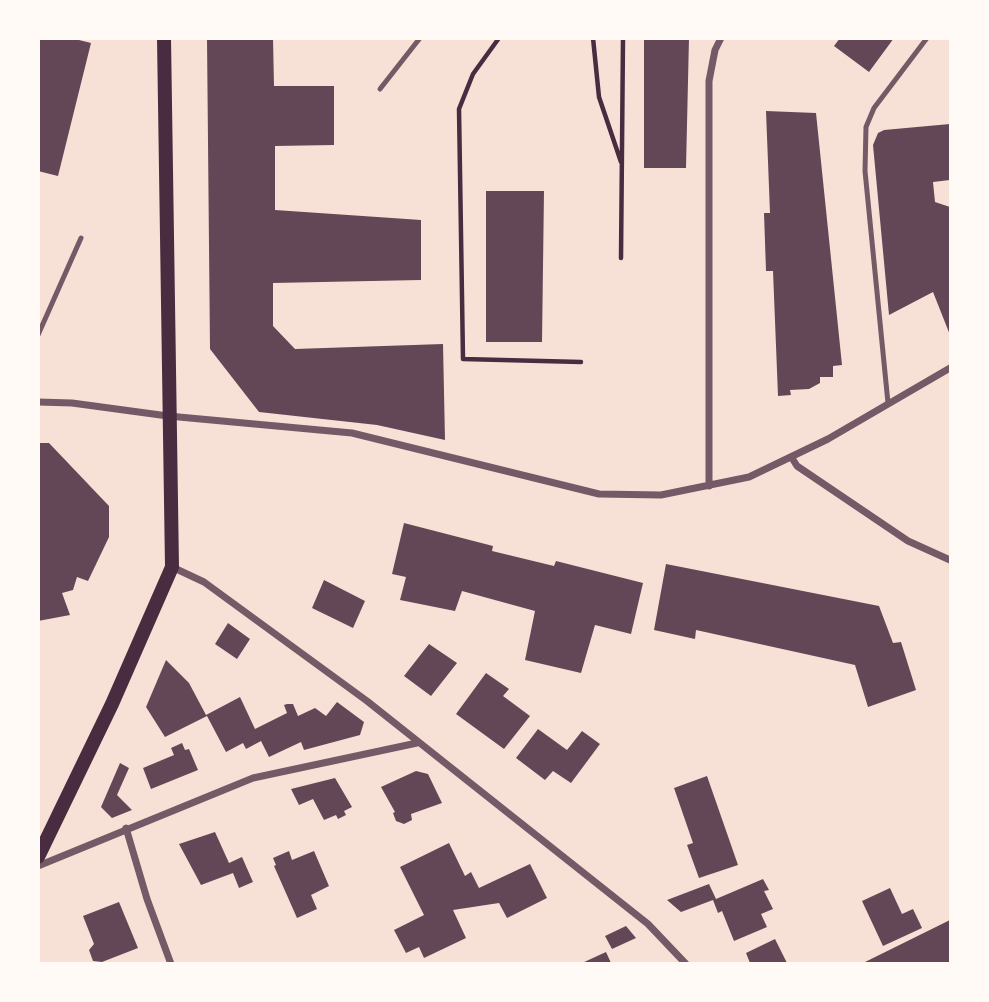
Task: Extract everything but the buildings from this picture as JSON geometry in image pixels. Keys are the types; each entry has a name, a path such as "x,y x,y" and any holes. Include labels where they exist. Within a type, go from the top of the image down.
{"main road":[{"path":"38,857 112,704 172,567 164,38"}],"street":[{"path":"709,486 709,81 715,50 721,38"},
{"path":"38,402 113,407 352,433 599,494 661,495 749,477 792,457 950,368"},
{"path":"792,457 797,466 908,541 950,560"},
{"path":"172,567 204,582 367,701 648,924 686,964"},
{"path":"38,866 253,778 417,743"},
{"path":"126,828 147,899 172,964"}],"lane":[{"path":"380,89 420,38"},
{"path":"888,402 865,171 866,127 874,108 927,38"},
{"path":"38,335 81,238"}],"path":[{"path":"499,38 473,74 459,109 463,359 582,362"},
{"path":"593,38 599,97 622,166"},
{"path":"621,258 623,38"}]}
